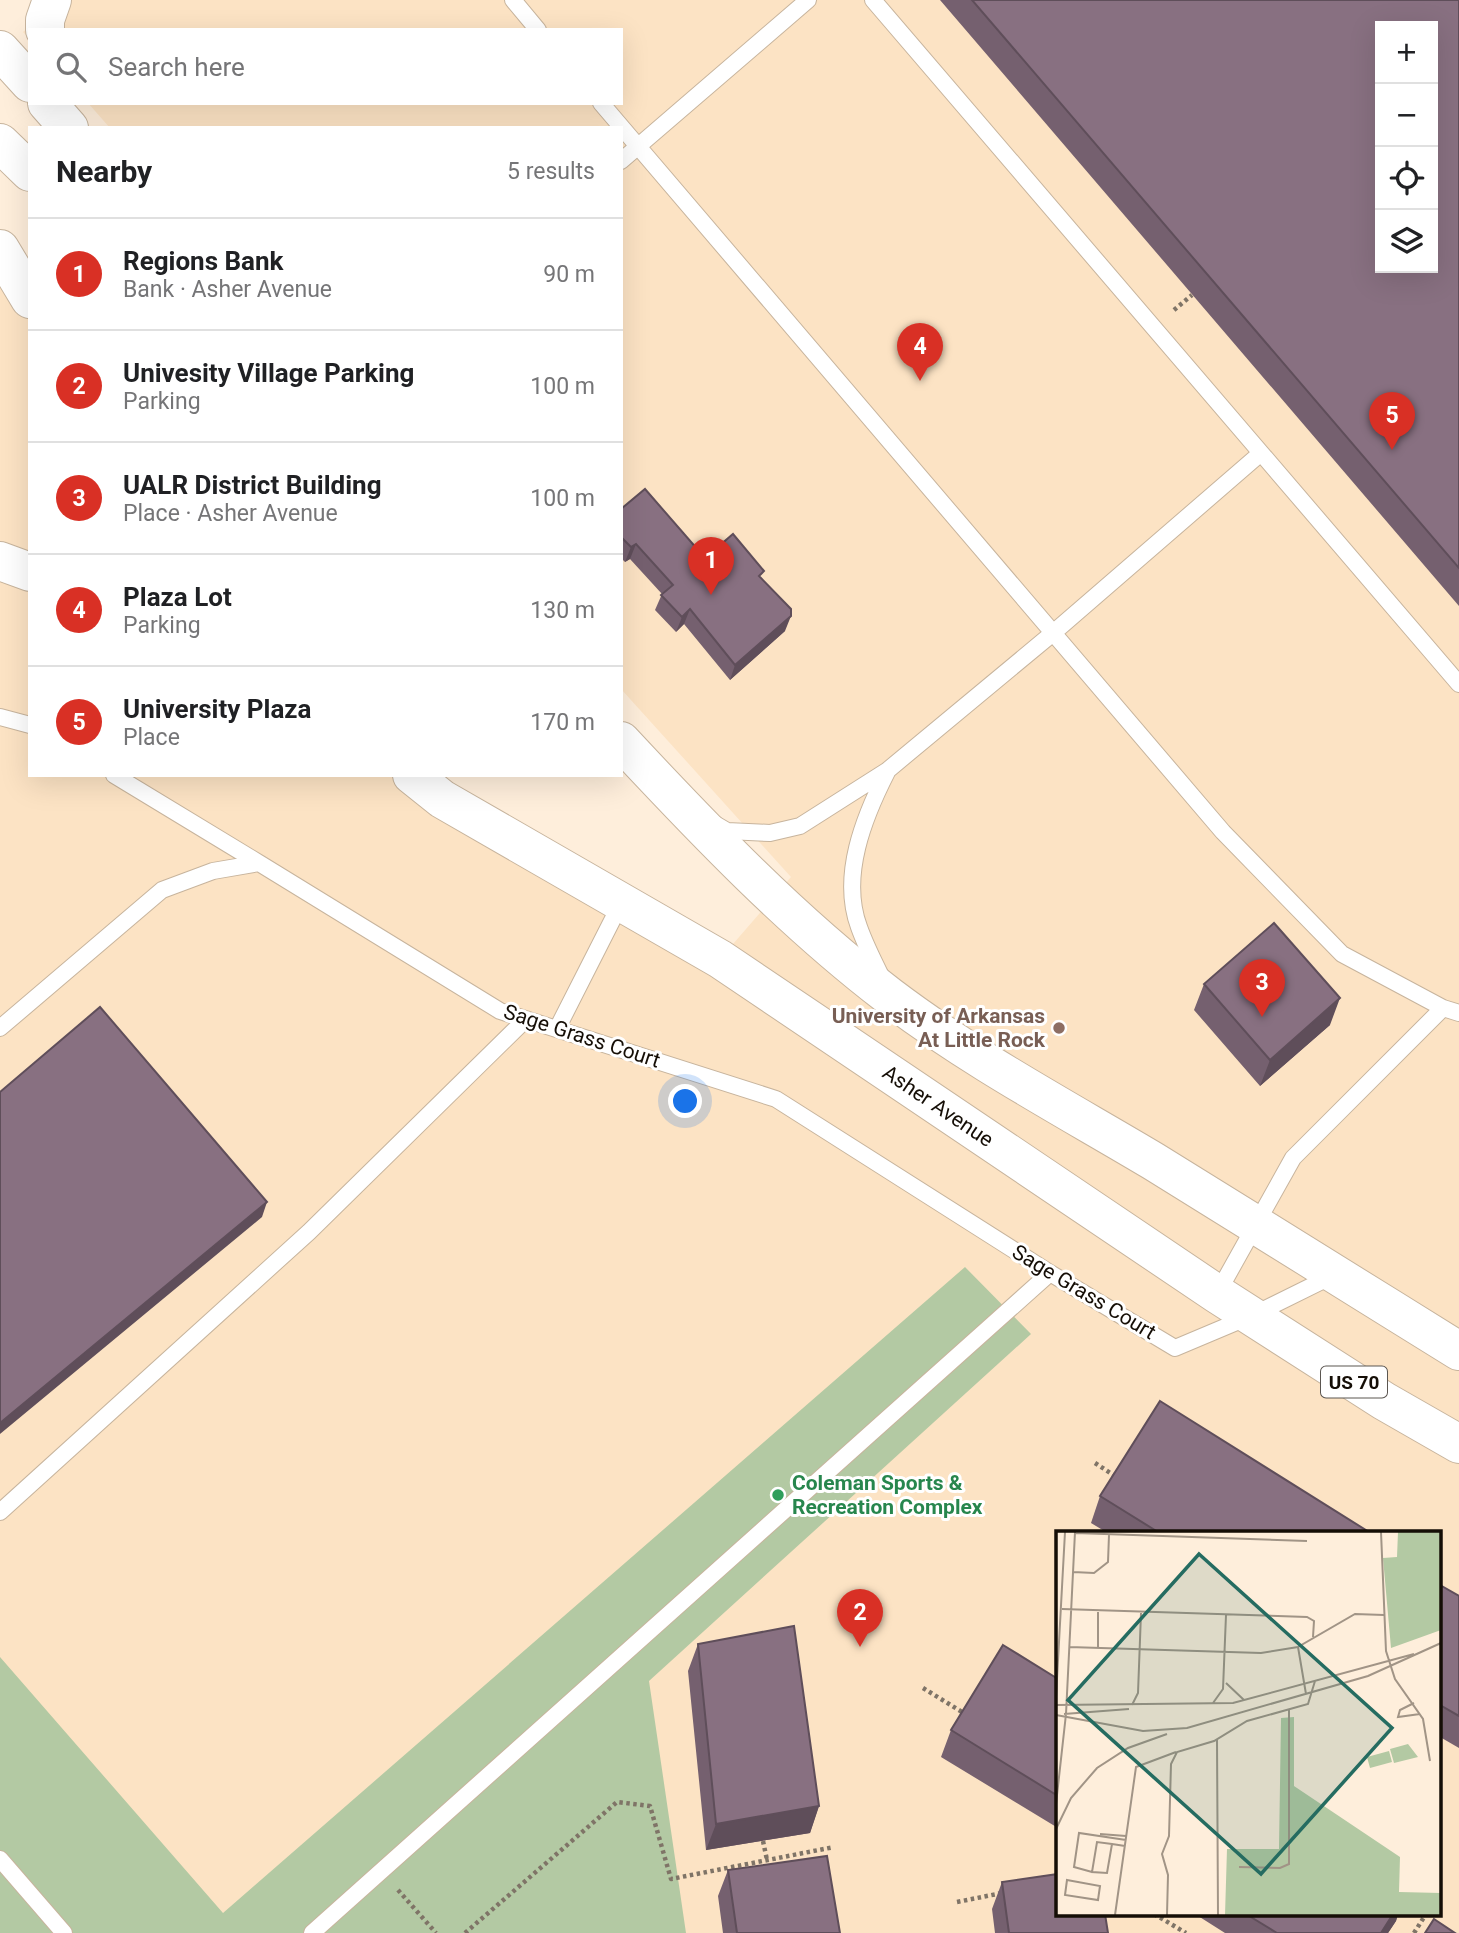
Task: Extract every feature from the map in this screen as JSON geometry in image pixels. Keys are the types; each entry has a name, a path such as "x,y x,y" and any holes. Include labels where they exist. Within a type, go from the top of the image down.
{"main road":[{"path":"45,28 52,0"},
{"path":"0,50 28,81"},
{"path":"0,143 28,170"},
{"path":"0,249 28,296"},
{"path":"0,561 28,571"},
{"path":"623,743 682,806 809,931 890,996 961,1048 1256,1225 1459,1351"},
{"path":"404,777 442,799"},
{"name":"Asher Avenue","path":"414,777 442,799 720,960 1217,1294 1384,1401 1459,1444"}],"lane":[{"path":"513,0 536,28"},
{"path":"623,159 808,0"},
{"path":"873,0 1459,684"},
{"path":"603,105 620,126"},
{"path":"623,129 1223,832 1342,954 1451,1010 1293,1158 1217,1294"},
{"path":"682,806 727,831 771,832 800,826 817,817 888,770 1053,633 1261,453"},
{"path":"0,717 28,724"},
{"path":"888,770 868,809 861,830 855,859 853,892 858,924 890,996"},
{"name":"Sage Grass Court","path":"117,777 500,1011 776,1098 1051,1273 1175,1348 1251,1316 1336,1274"},
{"path":"0,1028 162,890 213,871 259,863"},
{"path":"557,1029 621,902"},
{"path":"0,1512 309,1232 526,1019"},
{"path":"312,1933 1051,1273"},
{"path":"0,1859 64,1933"}],"path":[{"path":"1096,1463 1119,1478"},
{"path":"923,1688 967,1715"},
{"path":"465,1933 617,1802 650,1806 671,1879 834,1847"},
{"path":"763,1840 768,1870"},
{"path":"382,1871 436,1933"},
{"path":"957,1902 1010,1892"},
{"path":"1157,1916 1186,1933"},
{"path":"1414,1933 1425,1916"}],"shaded area":[{"name":"University of Arkansas At Little Rock","path":"62,0 1459,0 1459,1933 0,1933 0,249 28,296 28,777 436,777 720,959 791,877 623,691 623,126 108,126 90,105 623,105 623,28 28,28 28,37 23,32"}],"green space":[{"name":"Coleman Sports & Recreation Complex","path":"965,1267 1031,1334 649,1681 686,1933 0,1933 0,1657 223,1913"}],"building":[{"path":"972,0 1459,0 1459,568"},
{"path":"645,489 705,558 733,534 764,571 759,576 791,609 791,616 735,665 690,609 682,617 661,595 673,585 636,544 631,547 623,539 623,507"},
{"path":"1274,923 1340,998 1270,1060 1204,984"},
{"path":"100,1007 267,1202 0,1423 0,1092"},
{"path":"1160,1401 1367,1531 1156,1531 1100,1496"},
{"path":"1442,1586 1459,1596 1459,1716 1442,1706"},
{"path":"794,1626 819,1806 716,1824 698,1644"},
{"path":"1003,1645 1056,1678 1056,1795 951,1730"},
{"path":"827,1856 840,1933 737,1933 728,1870"},
{"path":"1056,1874 1056,1916 1105,1916 1108,1933 1009,1933 1002,1882"},
{"path":"1249,1916 1392,1916 1381,1933 1277,1933"},
{"path":"1434,1919 1455,1933 1425,1933"}],"place":[{"name":"Plaza Lot","path":"920,381"},
{"name":"University Plaza","path":"1392,450"},
{"name":"Regions Bank","path":"711,595"},
{"name":"UALR District Building","path":"1262,1017"},
{"name":"University of Arkansas At Little Rock","path":"1059,1028"},
{"name":"Coleman Sports & Recreation Complex","path":"778,1495"},
{"name":"Univesity Village Parking","path":"860,1647"}]}
